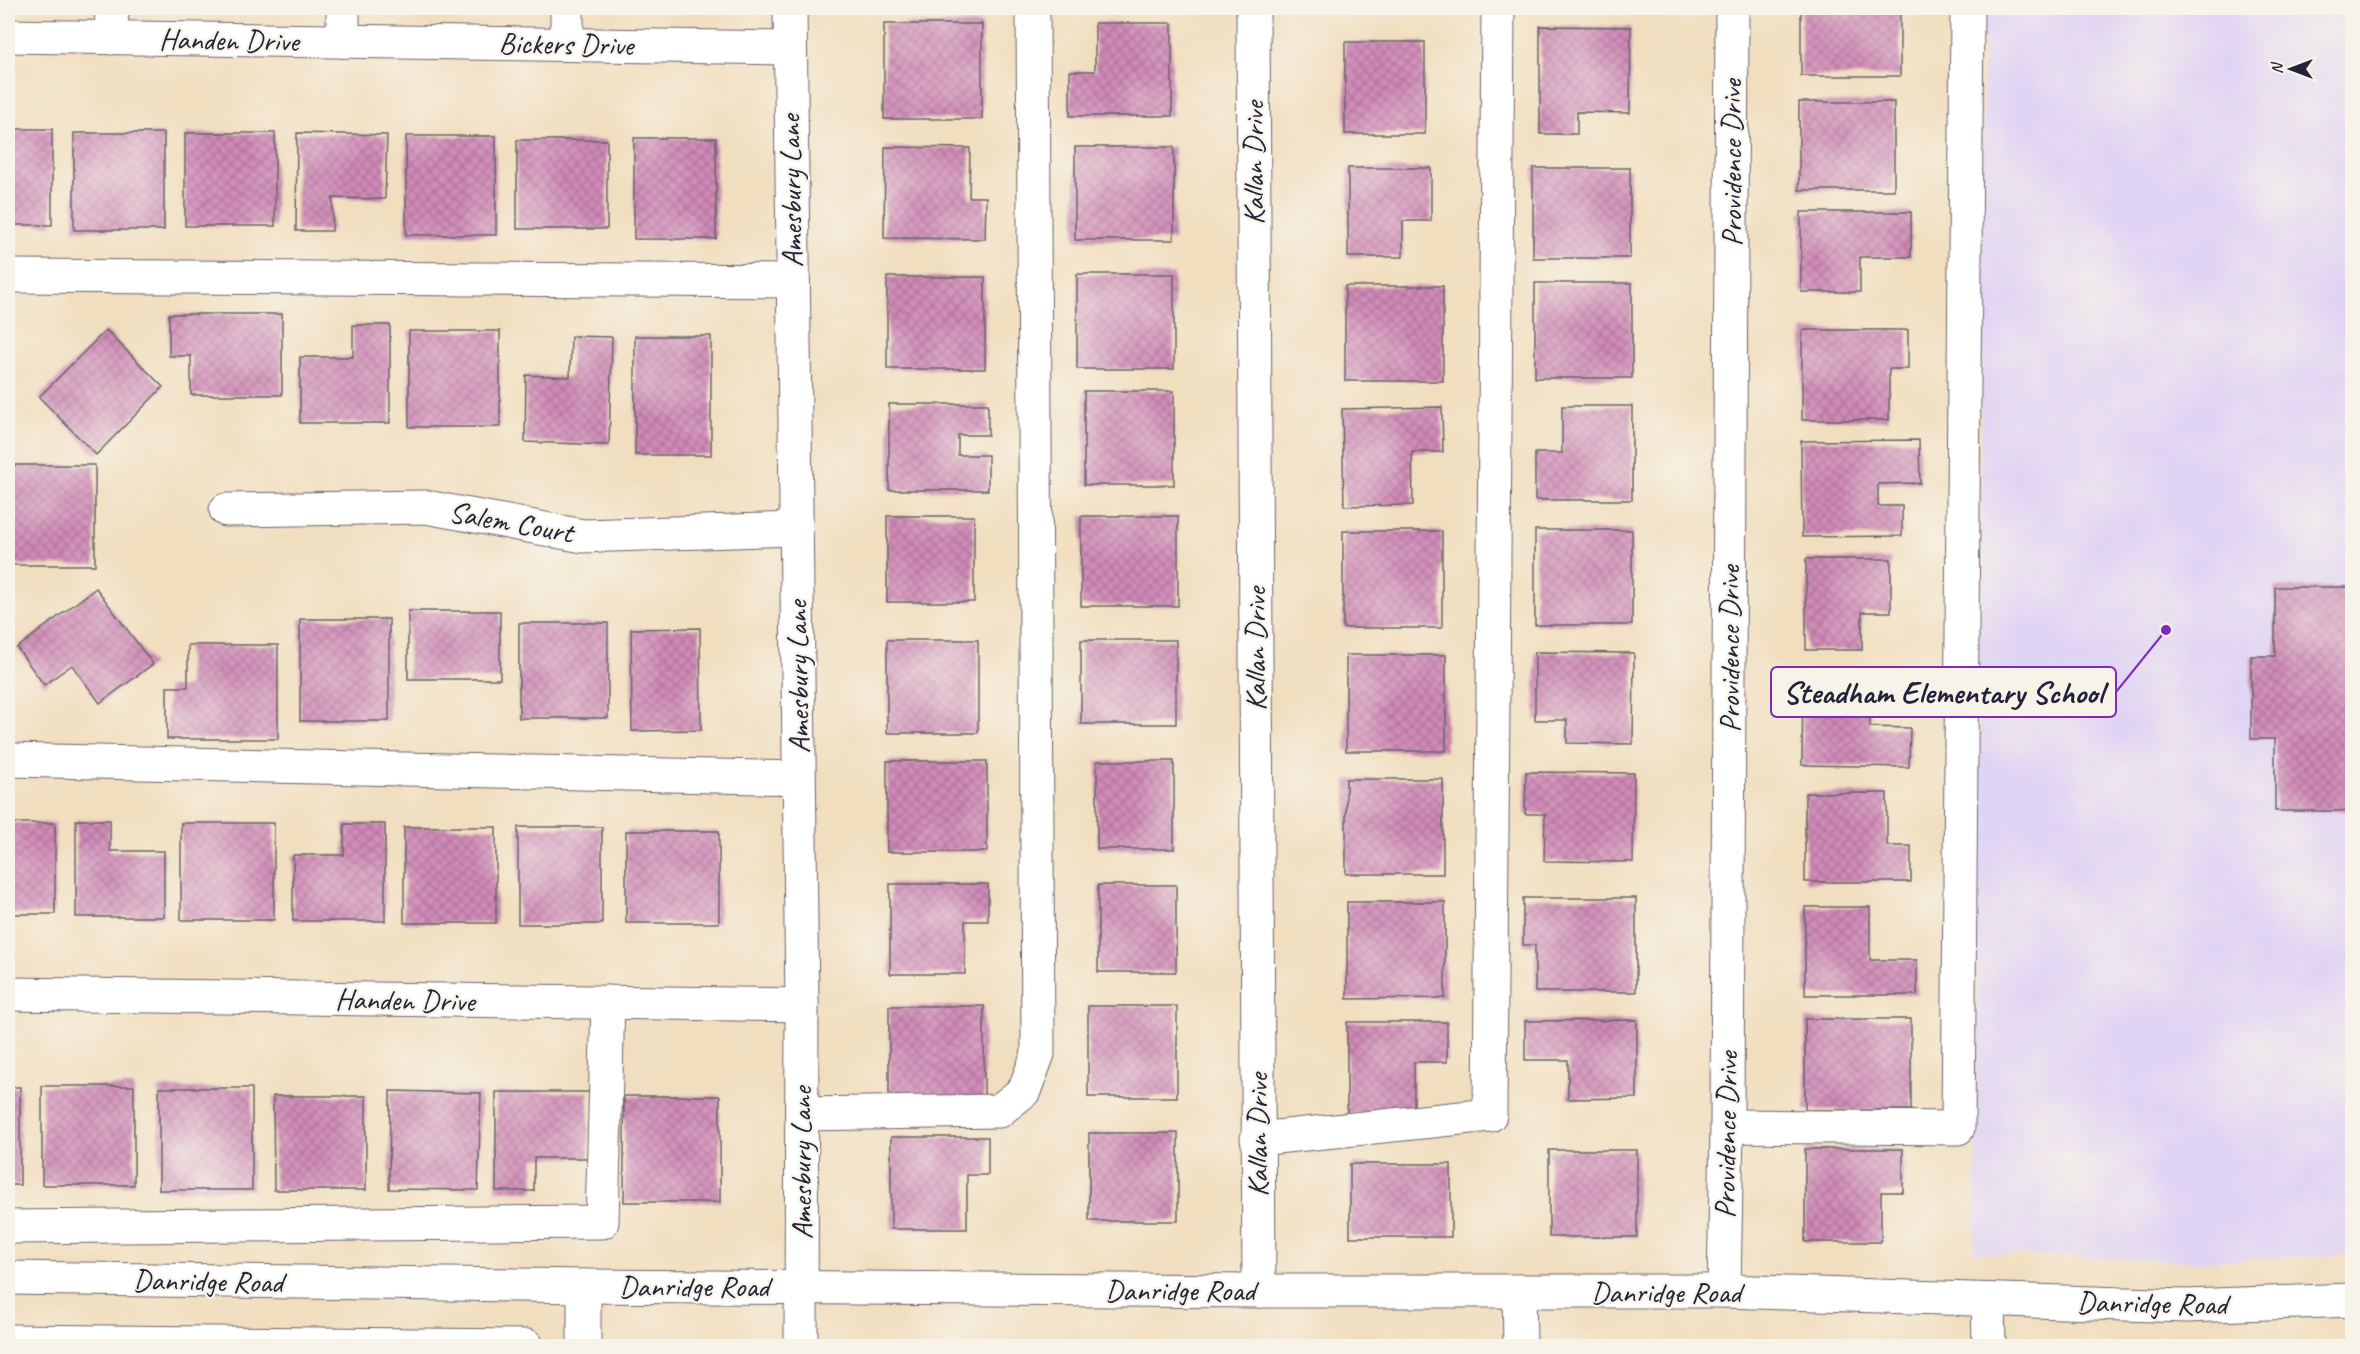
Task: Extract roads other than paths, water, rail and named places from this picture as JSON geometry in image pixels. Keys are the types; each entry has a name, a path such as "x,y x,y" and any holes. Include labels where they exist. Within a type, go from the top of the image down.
{"street":[{"path":"343,8 343,41"},
{"path":"567,8 567,44"},
{"name":"Amesbury Lane","path":"790,8 802,1005 801,1347"},
{"path":"802,1114 999,1111 1024,1091 1038,1054 1033,8"},
{"name":"Kallan Drive","path":"1253,8 1259,1291"},
{"path":"1257,1139 1490,1115 1498,8"},
{"name":"Providence Drive","path":"1724,1291 1727,1126 1732,8"},
{"path":"1727,1126 1958,1128 1967,8"},
{"name":"Handen Drive","path":"8,36 112,23 343,41"},
{"name":"Bickers Drive","path":"343,41 789,48"},
{"path":"8,276 792,281"},
{"name":"Salem Court","path":"226,510 426,507 583,536 796,529"},
{"path":"8,760 799,778"},
{"name":"Handen Drive","path":"8,994 802,1005"},
{"path":"8,1227 602,1222 608,1002"},
{"name":"Danridge Road","path":"8,1278 584,1286 1259,1291 1724,1291 2186,1306 2352,1300"},
{"path":"584,1286 584,1347"},
{"path":"1519,1291 1520,1347"},
{"path":"1988,1300 1989,1347"},
{"name":"Danridge Road","path":"8,1341 527,1347"}],"place":[{"name":"Steadham Elementary School","path":"2166,630"}]}
